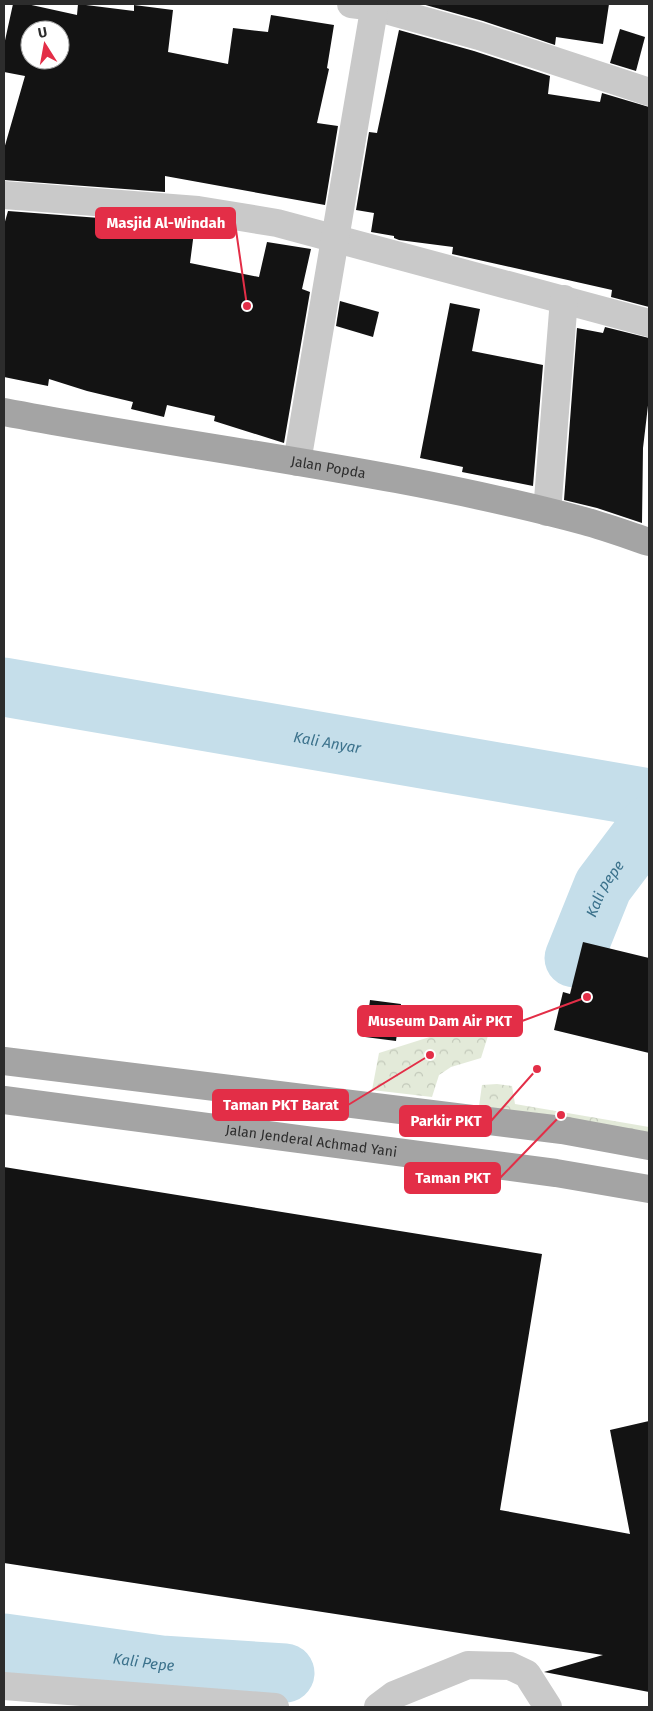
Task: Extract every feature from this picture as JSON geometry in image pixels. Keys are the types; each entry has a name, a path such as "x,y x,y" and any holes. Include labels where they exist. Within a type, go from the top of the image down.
{"main road":[{"name":"Jalan Popda","path":"4,412 87,428 458,490 585,521 649,542"},
{"path":"4,1061 562,1130 649,1146"},
{"path":"108,1114 116,1075"},
{"name":"Jalan Jenderal Achmad Yani","path":"4,1100 556,1173 649,1189"},
{"path":"438,1157 440,1115"}],"street":[{"path":"297,462 334,239 367,5 479,36 649,92"},
{"path":"4,195 198,210 277,222 649,323"},
{"path":"547,512 564,299"},
{"path":"378,1707 394,1695 468,1665 510,1666 528,1674 548,1707"},
{"path":"4,1686 49,1698 275,1707"}],"green space":[{"path":"479,1016 493,1020 481,1058 451,1067 439,1075 432,1097 372,1090 379,1053 436,1035"},
{"path":"482,1085 512,1086 515,1104 649,1127 649,1133 479,1106"}],"building":[{"path":"13,4 27,4 77,15 78,4 134,11 134,5 173,10 168,52 228,64 233,28 268,32 271,15 334,25 327,68 329,69 317,123 338,126 325,205 165,176 165,192 4,180 4,149 25,76 4,72 4,45"},
{"path":"422,4 609,4 603,44 556,37 555,45 483,21"},
{"path":"620,29 645,37 636,71 610,63"},
{"path":"399,30 474,51 550,76 548,94 600,102 602,93 649,107 649,307 611,297 612,290 452,254 453,247 399,240 394,238 394,236 371,232 374,213 356,210 369,132 377,133"},
{"path":"8,211 165,223 165,227 194,232 190,263 259,277 267,242 311,249 302,289 310,292 284,443 214,421 215,416 167,405 164,417 131,409 133,402 87,391 49,379 48,386 4,377 4,225"},
{"path":"340,301 379,312 373,337 336,326"},
{"path":"450,303 480,309 472,351 543,365 533,486 462,472 463,467 420,458"},
{"path":"605,327 649,338 649,397 643,448 642,523 597,508 564,500 577,328 603,333"},
{"path":"583,942 649,958 649,1053 554,1030 563,992 570,994"},
{"path":"370,1000 401,1004 396,1041 365,1037"},
{"path":"4,1167 542,1254 500,1510 630,1534 610,1430 649,1421 649,1692 544,1672 603,1655 4,1563"}],"waterway":[{"name":"Kali Anyar","path":"4,687 649,798"},
{"name":"Kali pepe","path":"574,958 603,886 649,825"},
{"name":"Kali Pepe","path":"4,1643 161,1665 285,1673"}],"place":[{"name":"Masjid Al-Windah","path":"247,306"},
{"name":"Museum Dam Air PKT","path":"587,997"},
{"name":"Taman PKT Barat","path":"430,1055"},
{"name":"Parkir PKT","path":"537,1069"},
{"name":"Taman PKT","path":"561,1115"}]}
